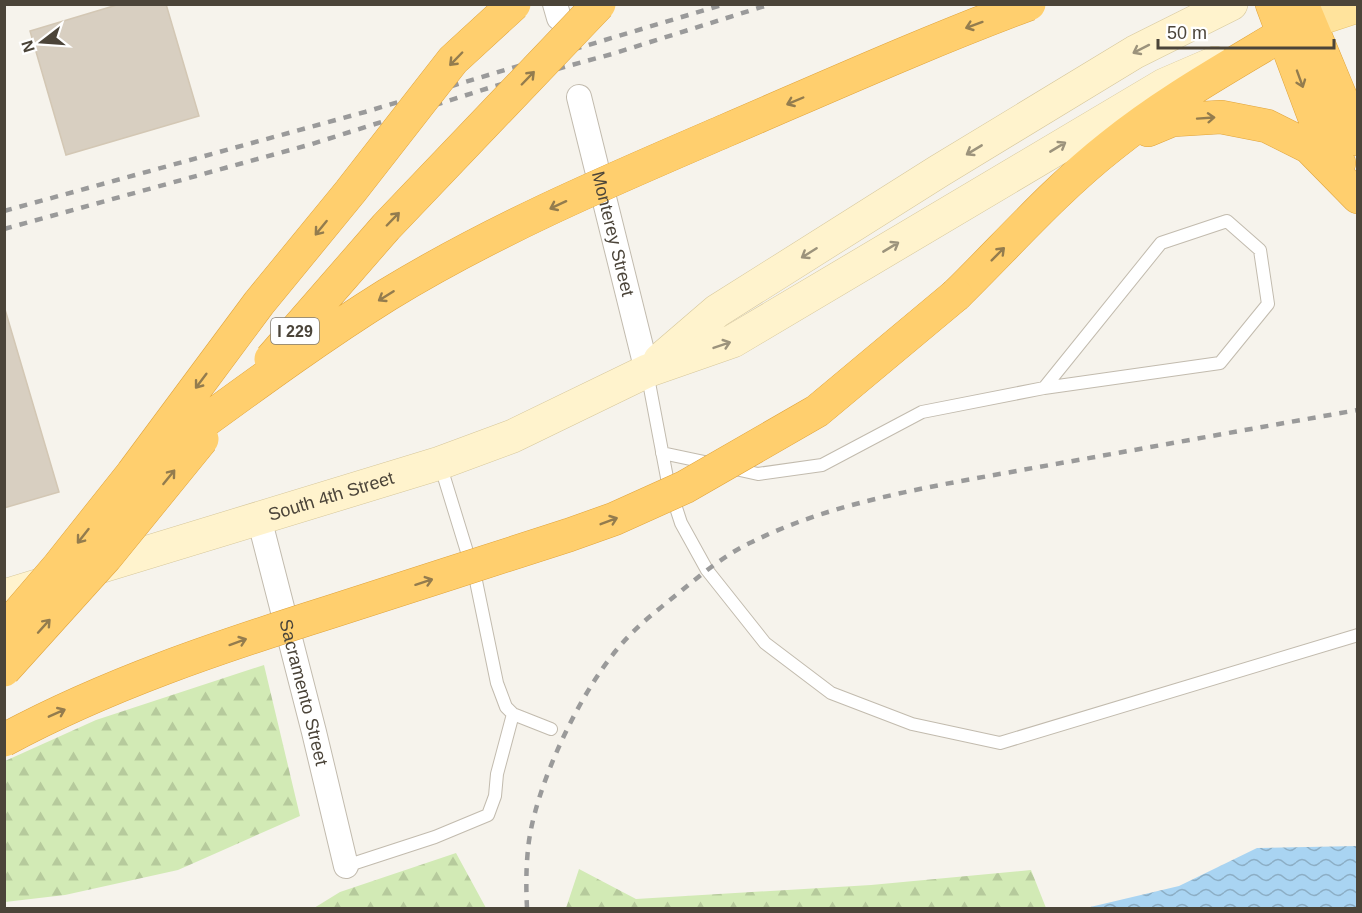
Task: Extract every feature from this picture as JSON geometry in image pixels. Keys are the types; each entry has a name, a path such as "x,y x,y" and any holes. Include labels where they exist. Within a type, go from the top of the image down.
{"highway":[{"name":"I 229","path":"4,630 132,474 260,303 453,60 514,4"},
{"name":"I 229","path":"4,670 106,557 180,464 386,227 598,4"},
{"path":"132,474 309,347 387,295 490,237 633,171 946,36 1029,4"},
{"path":"1291,16 1358,139"},
{"path":"4,740 43,719 108,690 244,639 569,536 686,487 817,411 956,295 1074,178 1110,146 1291,16"},
{"path":"1291,16 1318,127 1358,196"},
{"path":"1358,87 1353,102 1358,129"},
{"path":"1110,146 1172,120 1221,117 1267,126 1310,147 1358,196"}],"main road":[{"path":"647,371 717,311 939,171 1134,52 1231,4"},
{"path":"647,371 733,342 1164,85 1291,16 1358,6"},
{"name":"South 4th Street","path":"4,596 440,463 513,436 647,371"}],"street":[{"name":"Monterey Street","path":"579,97 647,371"},
{"name":"Sacramento Street","path":"259,518 346,866"}],"lane":[{"path":"662,453 758,474 822,465 922,412 1044,388 1220,363 1268,304 1260,250 1227,221 1161,243 1044,388"},
{"path":"647,371 657,414 668,483 681,523 707,570 765,643 831,693 912,724 1000,743 1358,635"},
{"path":"440,463 476,581 497,683 506,707 513,714 551,729"},
{"path":"346,866 435,837 488,815 495,796 497,774 513,714"}],"green space":[{"path":"264,665 300,816 178,870 65,895 5,902 5,761 96,720"},
{"path":"456,853 486,908 314,908 340,892"},
{"path":"579,869 636,899 871,885 1031,870 1046,908 566,908"}],"water":[{"path":"1357,846 1357,908 1086,908 1179,886 1257,848"}],"building":[{"path":"120,4 166,4 199,116 66,155 30,31"},
{"path":"4,306 59,492 4,508"}],"railway":[{"path":"4,211 365,112 725,4"},
{"path":"4,229 312,144 495,86 612,54 771,4"},
{"path":"527,908 527,864 532,824 551,766 579,707 611,656 634,631 698,577 733,552 784,527 818,515 890,496 1358,410"}]}
